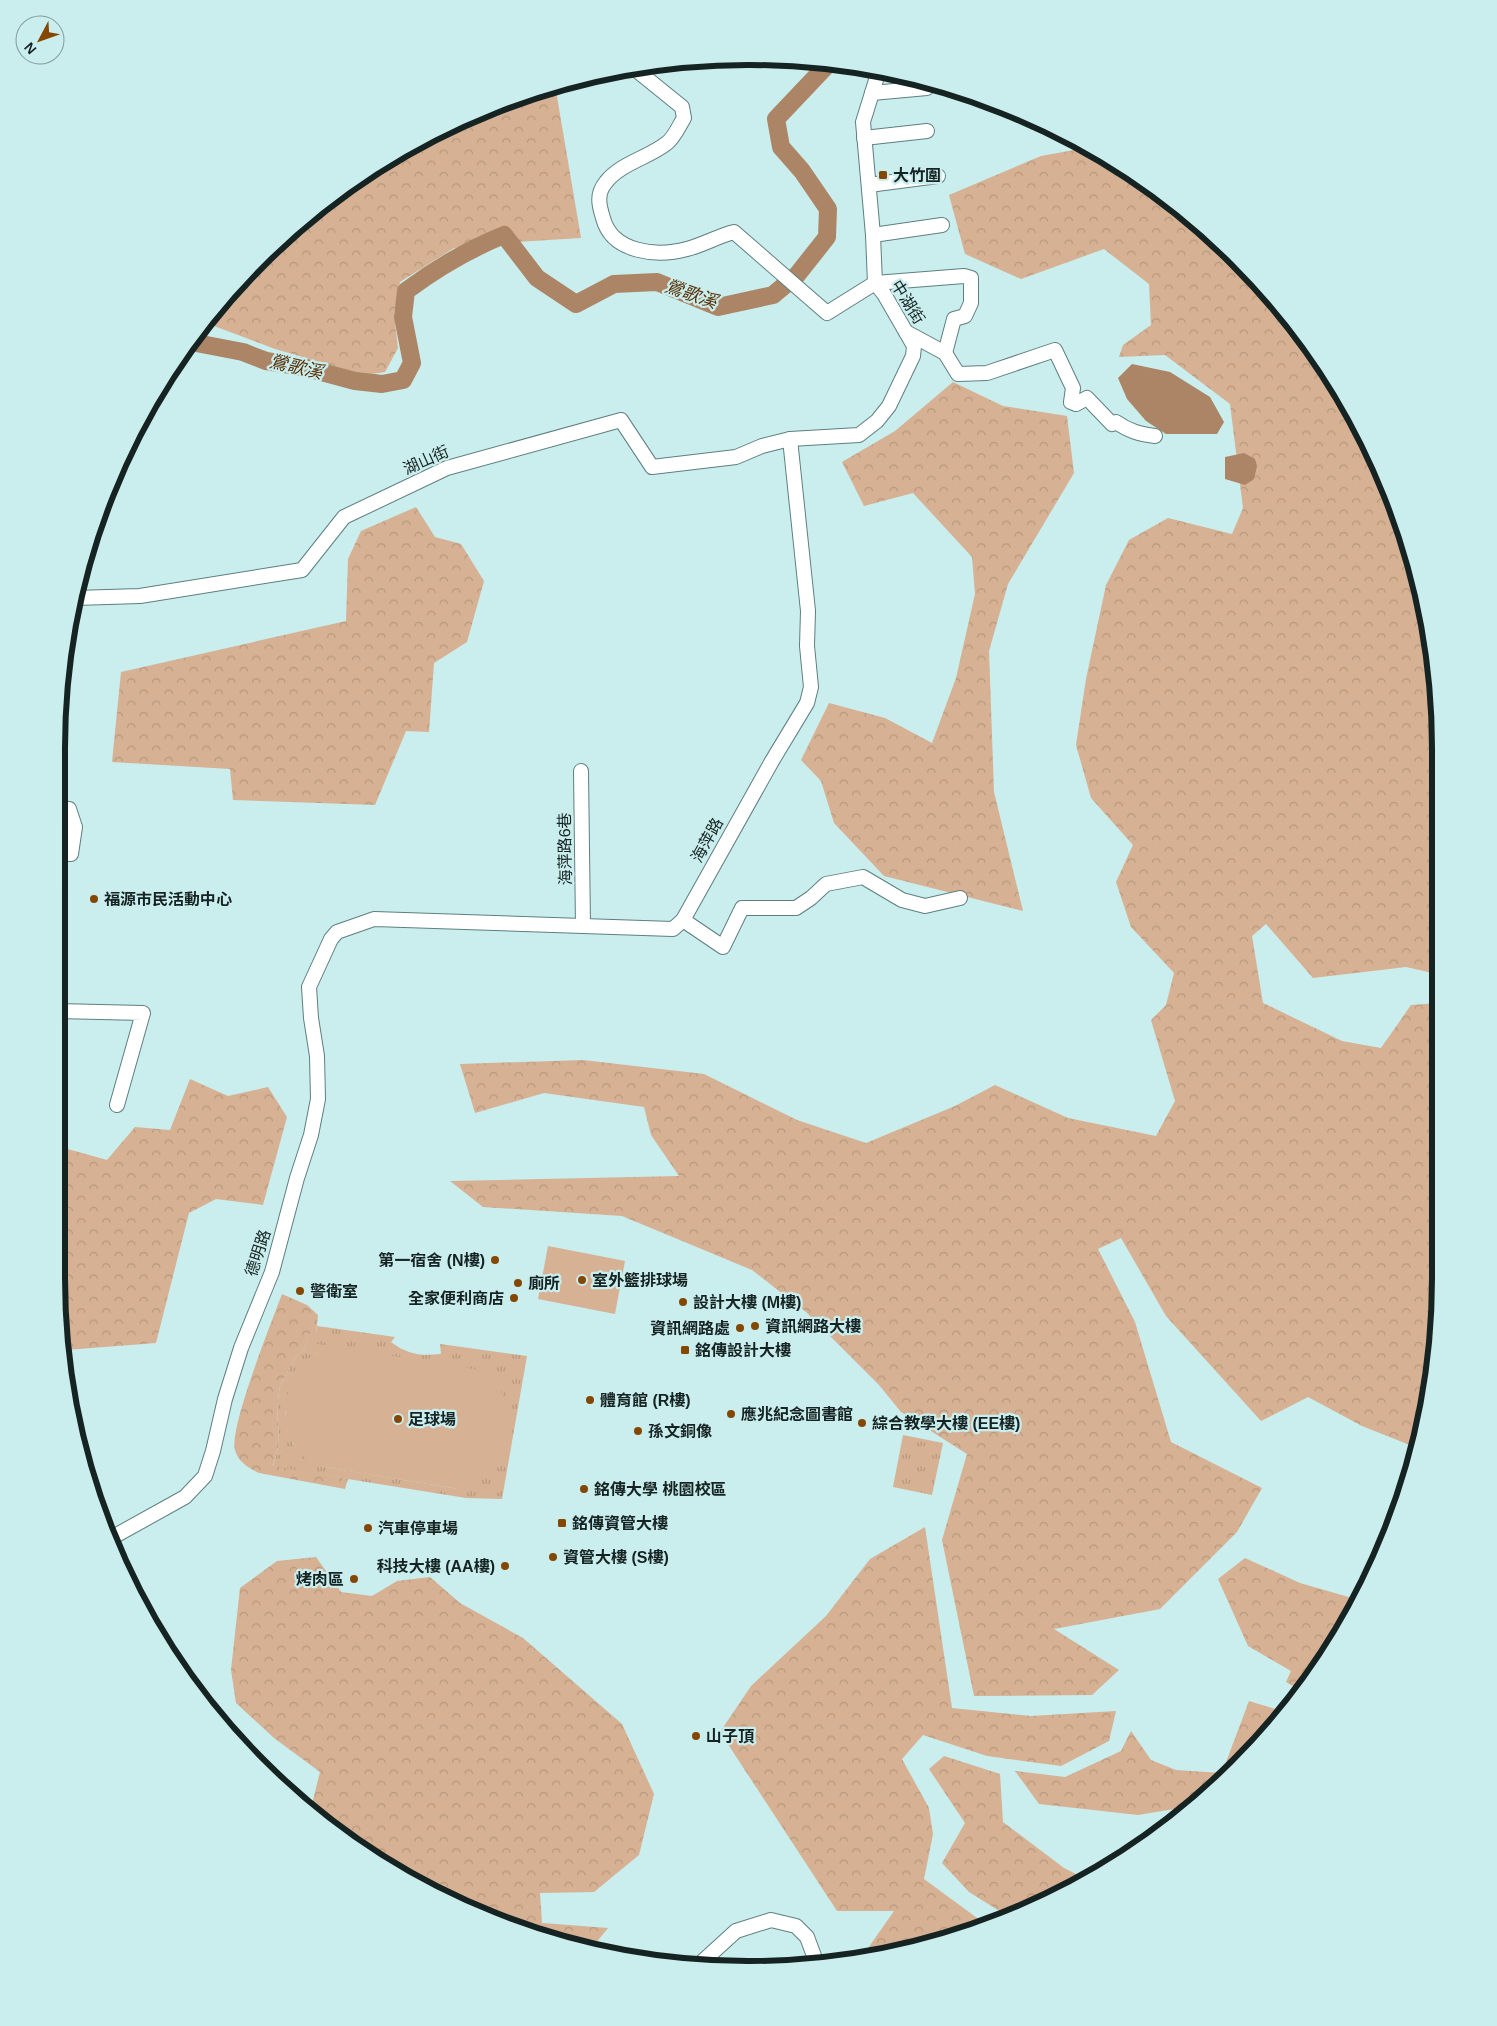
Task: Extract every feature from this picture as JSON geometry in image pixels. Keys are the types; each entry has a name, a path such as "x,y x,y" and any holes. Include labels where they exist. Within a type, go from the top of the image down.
{"street":[{"path":"641,74 682,108 684,118 668,143 627,165 606,181 600,190 598,202 604,222 615,240 629,247 657,253 687,249 721,235 734,232 827,313 876,283 964,276 971,278 971,303 965,316 954,319 945,353"},
{"name":"中湖街","path":"790,439 859,435 877,421 889,406 913,356 914,346 876,283 863,122 875,77"},
{"path":"872,92 925,88"},
{"path":"864,138 928,131"},
{"path":"869,185 938,176"},
{"path":"873,234 942,225"},
{"path":"906,332 945,353 958,374 986,373 1055,350 1073,388 1071,402 1076,404 1087,398 1112,424 1116,422 1126,430 1155,436"},
{"name":"湖山街","path":"82,598 140,596 302,570 344,517 448,468 621,420 652,467 736,457 762,446 790,439"},
{"name":"海萍路","path":"683,920 772,761 807,703 811,687 807,646 808,612 790,439"},
{"name":"海萍路6巷","path":"581,771 583,926"},
{"path":"65,812 75,827 65,852"},
{"path":"583,926 673,929 683,920 722,947 742,908 796,908 811,898 826,884 863,878 902,900 924,906 960,898"},
{"name":"德明路","path":"116,1536 185,1497 205,1476 225,1399 241,1348 272,1272 296,1178 311,1135 318,1099 317,1056 310,1018 309,987 331,939 337,932 374,918 583,926"},
{"path":"65,1011 143,1013 117,1105"},
{"path":"704,1960 736,1931 771,1920 796,1926 807,1938 815,1958"}],"green space":[{"path":"556,93 581,238 483,244 454,248 400,282 394,314 398,348 385,372 365,375 275,349 212,325 265,265 332,206 369,180 407,157 446,135 487,117"},
{"path":"1077,150 1090,157 1128,180 1165,206 1232,265 1291,332 1317,369 1362,446 1396,529 1419,615 1431,704 1432,973 1406,967 1313,978 1266,924 1252,936 1263,1003 1342,1041 1381,1048 1411,1005 1432,1003 1431,1322 1419,1411 1411,1445 1362,1426 1308,1397 1261,1421 1166,1316 1121,1238 1098,1249 1135,1322 1171,1442 1262,1488 1237,1532 1160,1609 1054,1629 1119,1670 1092,1695 974,1696 942,1540 967,1454 901,1412 879,1385 806,1312 752,1270 622,1216 483,1207 450,1181 679,1176 651,1135 644,1107 544,1093 475,1113 460,1064 583,1060 704,1074 797,1120 866,1143 955,1106 995,1085 1068,1118 1156,1136 1175,1101 1151,1020 1166,1005 1174,973 1131,927 1116,882 1133,845 1091,798 1076,745 1086,679 1106,585 1129,540 1168,518 1232,534 1243,508 1230,404 1165,355 1119,357 1123,345 1151,325 1149,284 1104,249 1021,279 965,254 949,195 1041,156"},
{"path":"953,382 1003,406 1067,416 1074,473 1008,584 989,651 994,792 1023,911 884,876 834,823 821,781 801,760 829,703 885,718 932,743 956,678 975,594 972,557 913,493 864,506 842,462 895,431"},
{"path":"416,507 435,537 461,544 484,581 467,642 434,663 429,732 406,731 375,805 233,800 230,769 112,762 121,672 346,621 348,559 361,531"},
{"path":"190,1079 228,1096 268,1087 287,1117 263,1205 216,1199 189,1213 156,1343 69,1350 66,1322 65,1278 65,1148 107,1160 135,1127 170,1130"},
{"name":"室外籃排球場","path":"548,1246 625,1261 615,1314 538,1299"},
{"path":"282,1294 307,1305 318,1315 316,1334 308,1333 305,1349 295,1358 280,1386 277,1405 279,1444 273,1466 348,1479 345,1489 259,1473 248,1467 236,1454 235,1438 238,1420 261,1349"},
{"path":"317,1326 395,1337 391,1342 403,1350 421,1355 441,1354 440,1344 527,1356 502,1499 466,1498 273,1467 279,1444 277,1405 280,1386 295,1358 305,1349 308,1332 316,1334","holes":["319,1352 458,1489 319,1466 303,1456 293,1444 288,1431 285,1412 306,1361"]},
{"path":"312,1343 504,1374 504,1387 498,1387 503,1395 508,1413 508,1435 506,1447 496,1465 479,1479 458,1489 318,1466 304,1457 294,1445 289,1434 286,1408 287,1395 297,1372 305,1362 318,1353 311,1351"},
{"path":"903,1435 943,1443 932,1495 893,1487"},
{"path":"925,1527 952,1708 1031,1716 1116,1711 1109,1741 1061,1766 987,1756 923,1735 902,1759 929,1808 933,1834 924,1879 980,1920 925,1938 866,1950 894,1911 837,1911 720,1732 751,1686 826,1616 870,1559"},
{"path":"316,1557 341,1592 372,1596 397,1581 430,1577 460,1603 523,1638 622,1724 654,1794 639,1855 594,1892 540,1893 542,1923 608,1928 595,1943 529,1925 446,1891 369,1846 332,1820 312,1803 320,1772 274,1738 236,1703 231,1670 240,1588 277,1561"},
{"path":"1245,1558 1300,1583 1352,1598 1317,1657 1296,1687 1286,1682 1291,1671 1248,1646 1218,1579"},
{"path":"1249,1701 1278,1710 1232,1761 1224,1769"},
{"path":"1131,1731 1151,1760 1176,1770 1219,1773 1179,1808 1138,1815 1039,1804 1015,1771 1065,1777 1121,1751"},
{"path":"944,1756 1000,1774 1003,1822 1064,1868 1079,1875 1051,1891 1001,1912 969,1892 942,1863 965,1823 929,1769"}],"shaded area":[{"path":"1132,364 1170,372 1210,397 1224,422 1217,434 1166,434 1146,421 1127,399 1118,378"},
{"path":"1244,453 1255,459 1257,466 1254,479 1245,485 1225,479 1225,457"}],"waterway":[{"name":"鶯歌溪","path":"198,343 243,352 266,361 303,367 355,381 382,384 403,380 412,363 403,317 406,291 453,260 478,246 504,235 537,278 576,304 614,284 657,282 718,307 773,295 797,275 827,237 828,209 802,171 781,147 776,119 823,69"}],"place":[{"name":"大竹圍","path":"883,175"},
{"name":"福源市民活動中心","path":"94,899"},
{"name":"第一宿舍 (N樓)","path":"495,1260"},
{"name":"室外籃排球場","path":"582,1280"},
{"name":"廁所","path":"518,1283"},
{"name":"警衛室","path":"300,1291"},
{"name":"全家便利商店","path":"514,1298"},
{"name":"設計大樓 (M樓)","path":"683,1302"},
{"name":"資訊網路大樓","path":"755,1326"},
{"name":"資訊網路處","path":"740,1328"},
{"name":"銘傳設計大樓","path":"685,1350"},
{"name":"體育館 (R樓)","path":"590,1400"},
{"name":"應兆紀念圖書館","path":"731,1414"},
{"name":"足球場","path":"398,1419"},
{"name":"綜合教學大樓 (EE樓)","path":"862,1423"},
{"name":"孫文銅像","path":"638,1431"},
{"name":"銘傳大學 桃園校區","path":"584,1489"},
{"name":"銘傳資管大樓","path":"562,1523"},
{"name":"汽車停車場","path":"368,1528"},
{"name":"資管大樓 (S樓)","path":"553,1557"},
{"name":"科技大樓 (AA樓)","path":"505,1566"},
{"name":"烤肉區","path":"354,1579"},
{"name":"山子頂","path":"696,1736"}]}
